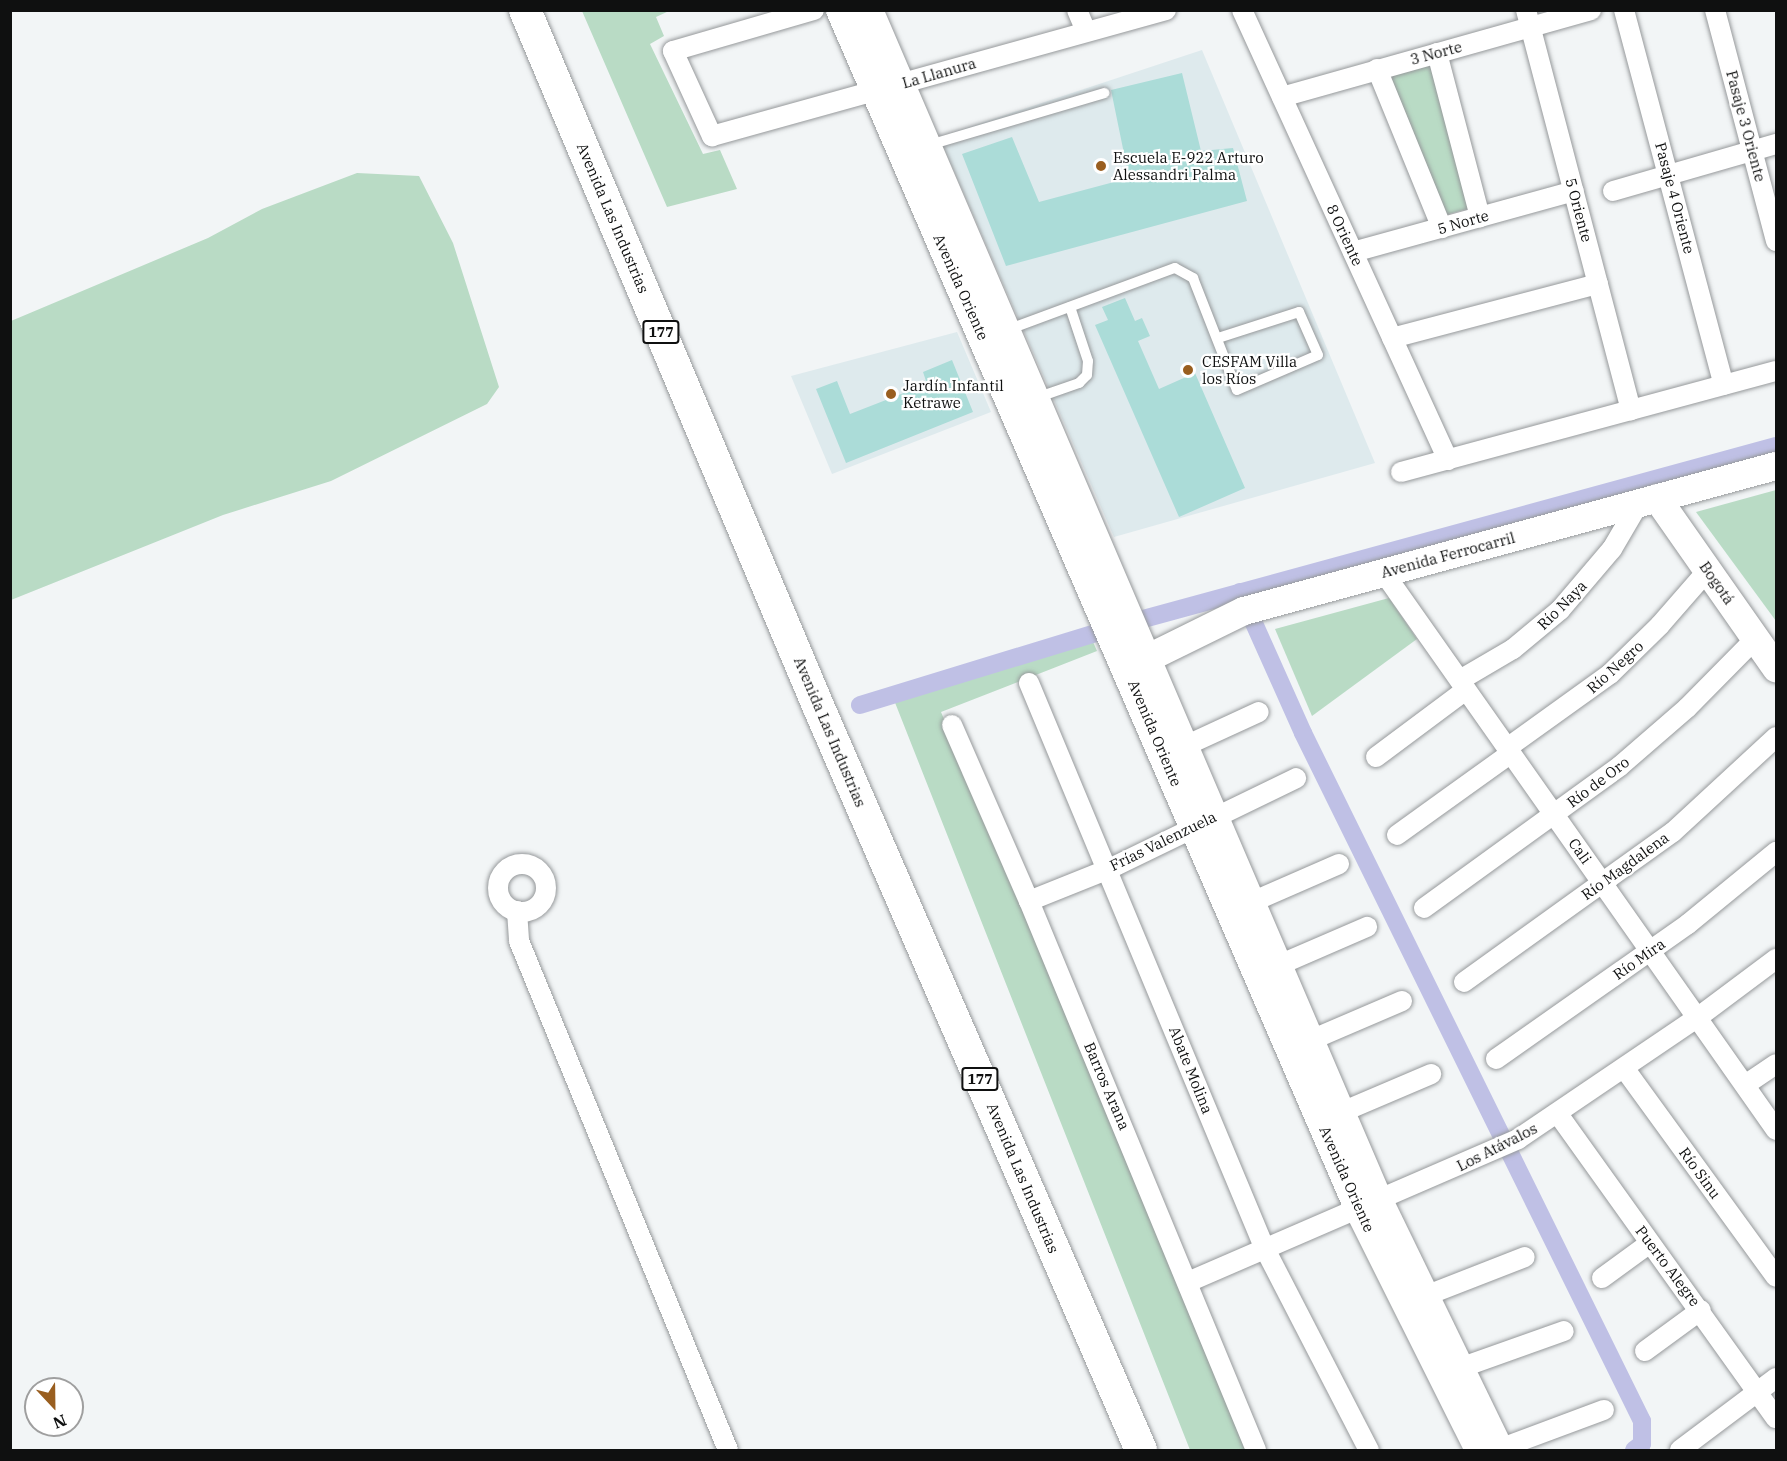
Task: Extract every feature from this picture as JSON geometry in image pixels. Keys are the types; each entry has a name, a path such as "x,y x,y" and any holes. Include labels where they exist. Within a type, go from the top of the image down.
{"main road":[{"name":"Avenida Las Industrias","path":"525,10 819,708 1141,1450"}],"street":[{"name":"La Llanura","path":"814,10 673,51 712,136 1166,10"},
{"name":"Avenida Oriente","path":"840,10 927,146 1036,398 1138,664 1185,746 1205,822 1252,902 1342,1112 1369,1205 1425,1296 1460,1368 1493,1450"},
{"name":"Avenida Oriente","path":"869,10 888,88 1138,664 1369,1205 1493,1450"},
{"path":"1077,10 1086,31"},
{"name":"8 Oriente","path":"1242,10 1448,460"},
{"name":"3 Norte","path":"1282,97 1437,53 1528,19 1591,10"},
{"name":"Pasaje 4 Oriente","path":"1624,10 1724,386"},
{"name":"Pasaje 3 Oriente","path":"1715,10 1776,241"},
{"name":"5 Oriente","path":"1528,19 1631,410"},
{"path":"1437,53 1480,217"},
{"path":"1377,69 1442,228"},
{"path":"1613,191 1776,144"},
{"name":"5 Norte","path":"1353,252 1574,191"},
{"path":"1392,338 1598,284"},
{"path":"1401,472 1776,371"},
{"name":"Avenida Ferrocarril","path":"1138,664 1244,611 1776,466"},
{"name":"Bogotá","path":"1648,501 1708,570 1776,668"},
{"name":"Río Naya","path":"1376,757 1463,685 1513,649 1560,610 1612,549 1648,501"},
{"name":"Río Negro","path":"1397,835 1610,674 1660,626 1708,570"},
{"name":"Cali","path":"1384,573 1776,1130"},
{"name":"Río de Oro","path":"1424,908 1652,741 1756,638"},
{"name":"Abate Molina","path":"1029,683 1109,869 1264,1247 1369,1450"},
{"path":"1185,746 1259,712"},
{"name":"Barros Arana","path":"952,725 1029,901 1257,1450"},
{"name":"Río Magdalena","path":"1464,982 1707,804 1776,737"},
{"name":"Frías Valenzuela","path":"1029,901 1109,869 1296,778"},
{"name":"Río Mira","path":"1496,1059 1725,896 1776,852"},
{"path":"1252,902 1339,864"},
{"path":"517,911 519,941 728,1450"},
{"path":"1279,966 1367,927"},
{"name":"Los Atávalos","path":"1188,1282 1264,1247 1486,1155 1558,1114 1697,1018 1776,959"},
{"path":"1311,1040 1402,1001"},
{"path":"1745,1086 1776,1064"},
{"name":"Río Sinu","path":"1624,1068 1776,1277"},
{"path":"1342,1112 1431,1074"},
{"name":"Puerto Alegre","path":"1558,1114 1701,1310 1776,1418"},
{"path":"1602,1278 1650,1243"},
{"path":"1425,1296 1525,1257"},
{"path":"1645,1351 1701,1310"},
{"path":"1460,1368 1564,1331"},
{"path":"1680,1450 1776,1378"},
{"path":"1493,1450 1604,1410"}],"lane":[{"path":"927,146 1104,93"},
{"path":"1007,331 1169,270 1182,269 1193,278 1237,390 1318,355 1299,312 1218,338"},
{"path":"1036,398 1078,383 1087,375 1088,361 1070,307"}],"shaded area":[{"name":"CESFAM Villa los Ríos","path":"1202,50 1375,463 1114,537 939,137"},
{"name":"Jardín Infantil Ketrawe","path":"957,332 991,412 832,474 791,376"}],"green space":[{"path":"582,11 669,11 656,17 664,36 650,44 703,154 720,150 737,189 667,207"},
{"path":"1432,63 1471,208 1445,215 1388,75"},
{"path":"357,173 419,176 453,243 499,387 487,404 331,481 223,515 11,600 11,321 208,238 262,209"},
{"path":"1776,490 1776,621 1696,512"},
{"path":"1389,598 1417,639 1312,716 1275,629"},
{"path":"1090,635 1097,651 941,712 1250,1450 1190,1450 892,695"}],"building":[{"path":"1182,73 1201,151 1233,148 1247,201 1006,266 962,154 1012,137 1039,202 1129,178 1111,90"},
{"path":"1125,298 1135,321 1142,318 1150,336 1138,341 1159,389 1195,373 1245,488 1179,517 1095,325 1108,320 1102,307"},
{"path":"952,360 973,412 846,463 816,389 837,381 850,414 927,384 923,372"}],"waterway":[{"path":"1125,624 1776,446"},
{"path":"1240,592 1303,733 1642,1421 1642,1444 1634,1450"},
{"path":"860,705 1096,633"}],"place":[{"name":"Escuela E-922 Arturo Alessandri Palma","path":"1101,166"},
{"name":"CESFAM Villa los Ríos","path":"1188,370"},
{"name":"Jardín Infantil Ketrawe","path":"891,394"}]}
